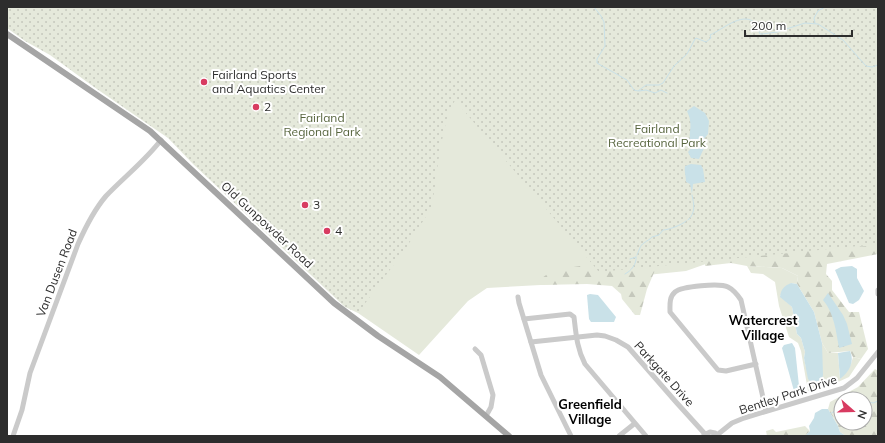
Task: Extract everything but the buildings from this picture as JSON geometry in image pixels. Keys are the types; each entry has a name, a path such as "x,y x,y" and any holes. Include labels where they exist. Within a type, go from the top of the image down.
{"main road":[{"name":"Old Gunpowder Road","path":"7,34 150,131 334,303 378,336 440,377 509,436"}],"street":[{"name":"Van Dusen Road","path":"13,436 22,410 30,373 78,244 88,222 107,195 161,140"},
{"path":"756,364 733,370 718,370 670,312 672,296 676,291 682,288 713,285 726,285 735,291 741,300 756,364 766,411"},
{"path":"518,297 541,375 571,436"},
{"path":"524,319 570,314 573,315 580,354 585,364 634,424 646,436"},
{"name":"Parkgate Drive","path":"531,342 596,335 605,336 616,340 628,347 704,435"},
{"path":"475,348 480,355 493,395 491,407 486,416"},
{"name":"Bentley Park Drive","path":"717,435 732,423 766,411 844,388 857,378 878,352"},
{"path":"619,436 634,424"},
{"path":"704,435 712,432 717,435"}],"green space":[{"name":"Fairland Regional Park","path":"7,7 878,7 878,244 599,272 455,100 447,118 440,149 432,207 406,248 358,313 345,307 193,164 168,138 50,55 25,41 7,28"},
{"name":"Fairland Recreational Park","path":"462,72 878,96 878,248 737,253 686,271 559,284 487,288 468,301 419,355 358,313 357,303"},
{"path":"878,246 878,254 827,264 826,274 832,281 832,290 849,312 859,312 868,349 861,359 853,357 850,351 828,353 822,343 814,312 797,284 798,276 782,268 747,266 731,263 705,266 705,260 843,247"},
{"path":"604,258 641,262 656,268 647,289 640,315 635,315 622,299 621,294 612,286 587,284 541,285 542,278 553,270 587,265"},
{"path":"747,266 782,268 798,276 797,284 791,283 780,296 792,307 797,334 801,338 805,352 804,358 806,367 822,354 822,343 828,353 838,353 840,379 851,364 853,357 861,359 849,377 808,391 801,351 798,343 789,337 779,306 775,282 763,274 751,273"},
{"path":"875,369 878,371 878,436 846,436 840,432 873,431 873,391 851,391 858,387"},
{"path":"833,400 833,418 828,409 830,402"},
{"path":"805,426 810,431 805,436 767,436 766,431 773,429 776,432"}],"water":[{"path":"694,106 705,113 709,121 708,134 703,140 704,148 699,159 691,158 688,152 692,147 692,144 690,139 690,120 687,111"},
{"path":"691,164 701,165 705,182 693,184 692,194 690,184 686,182 685,170 685,166"},
{"path":"852,266 857,269 857,278 864,291 859,300 853,304 849,303 835,270 841,267"},
{"path":"791,283 797,284 814,312 822,343 823,375 821,382 813,384 808,379 804,358 805,352 801,338 797,334 792,307 780,297 783,288"},
{"path":"828,293 843,315 852,344 839,348 832,316 823,300"},
{"path":"587,295 598,295 616,317 614,322 591,322 589,319"},
{"path":"792,343 795,348 799,386 794,391 782,348 784,345"},
{"path":"850,351 852,359 850,366 840,379 838,353"},
{"path":"822,409 828,409 833,418 833,431 840,431 846,436 805,436 810,431 809,426 815,413"}],"waterway":[{"path":"594,7 604,22 605,46 597,59 597,63 627,80 634,90 638,91 646,85 659,85 663,83 674,66 687,54 696,38 706,42 711,38 710,35 738,20 743,19 749,19 754,22 760,34 777,32 805,23 818,24 843,40 866,66 872,67 878,65"},
{"path":"815,23 814,18 818,11 825,7"},
{"path":"639,91 646,90 655,93 661,90 667,93"},
{"path":"688,220 691,217 694,205 692,195"},
{"path":"637,255 642,245 652,237 659,235 663,230 675,227 686,221"},
{"path":"630,259 636,257"},
{"path":"625,274 633,267 636,262 636,257"},
{"path":"873,403 878,401"}],"place":[{"name":"Fairland Sports and Aquatics Center","path":"204,82"},
{"name":"2","path":"256,107"},
{"name":"3","path":"305,205"},
{"name":"4","path":"327,231"}],"district":[{"name":"Watercrest Village","path":"763,328"},
{"name":"Greenfield Village","path":"590,412"}]}
